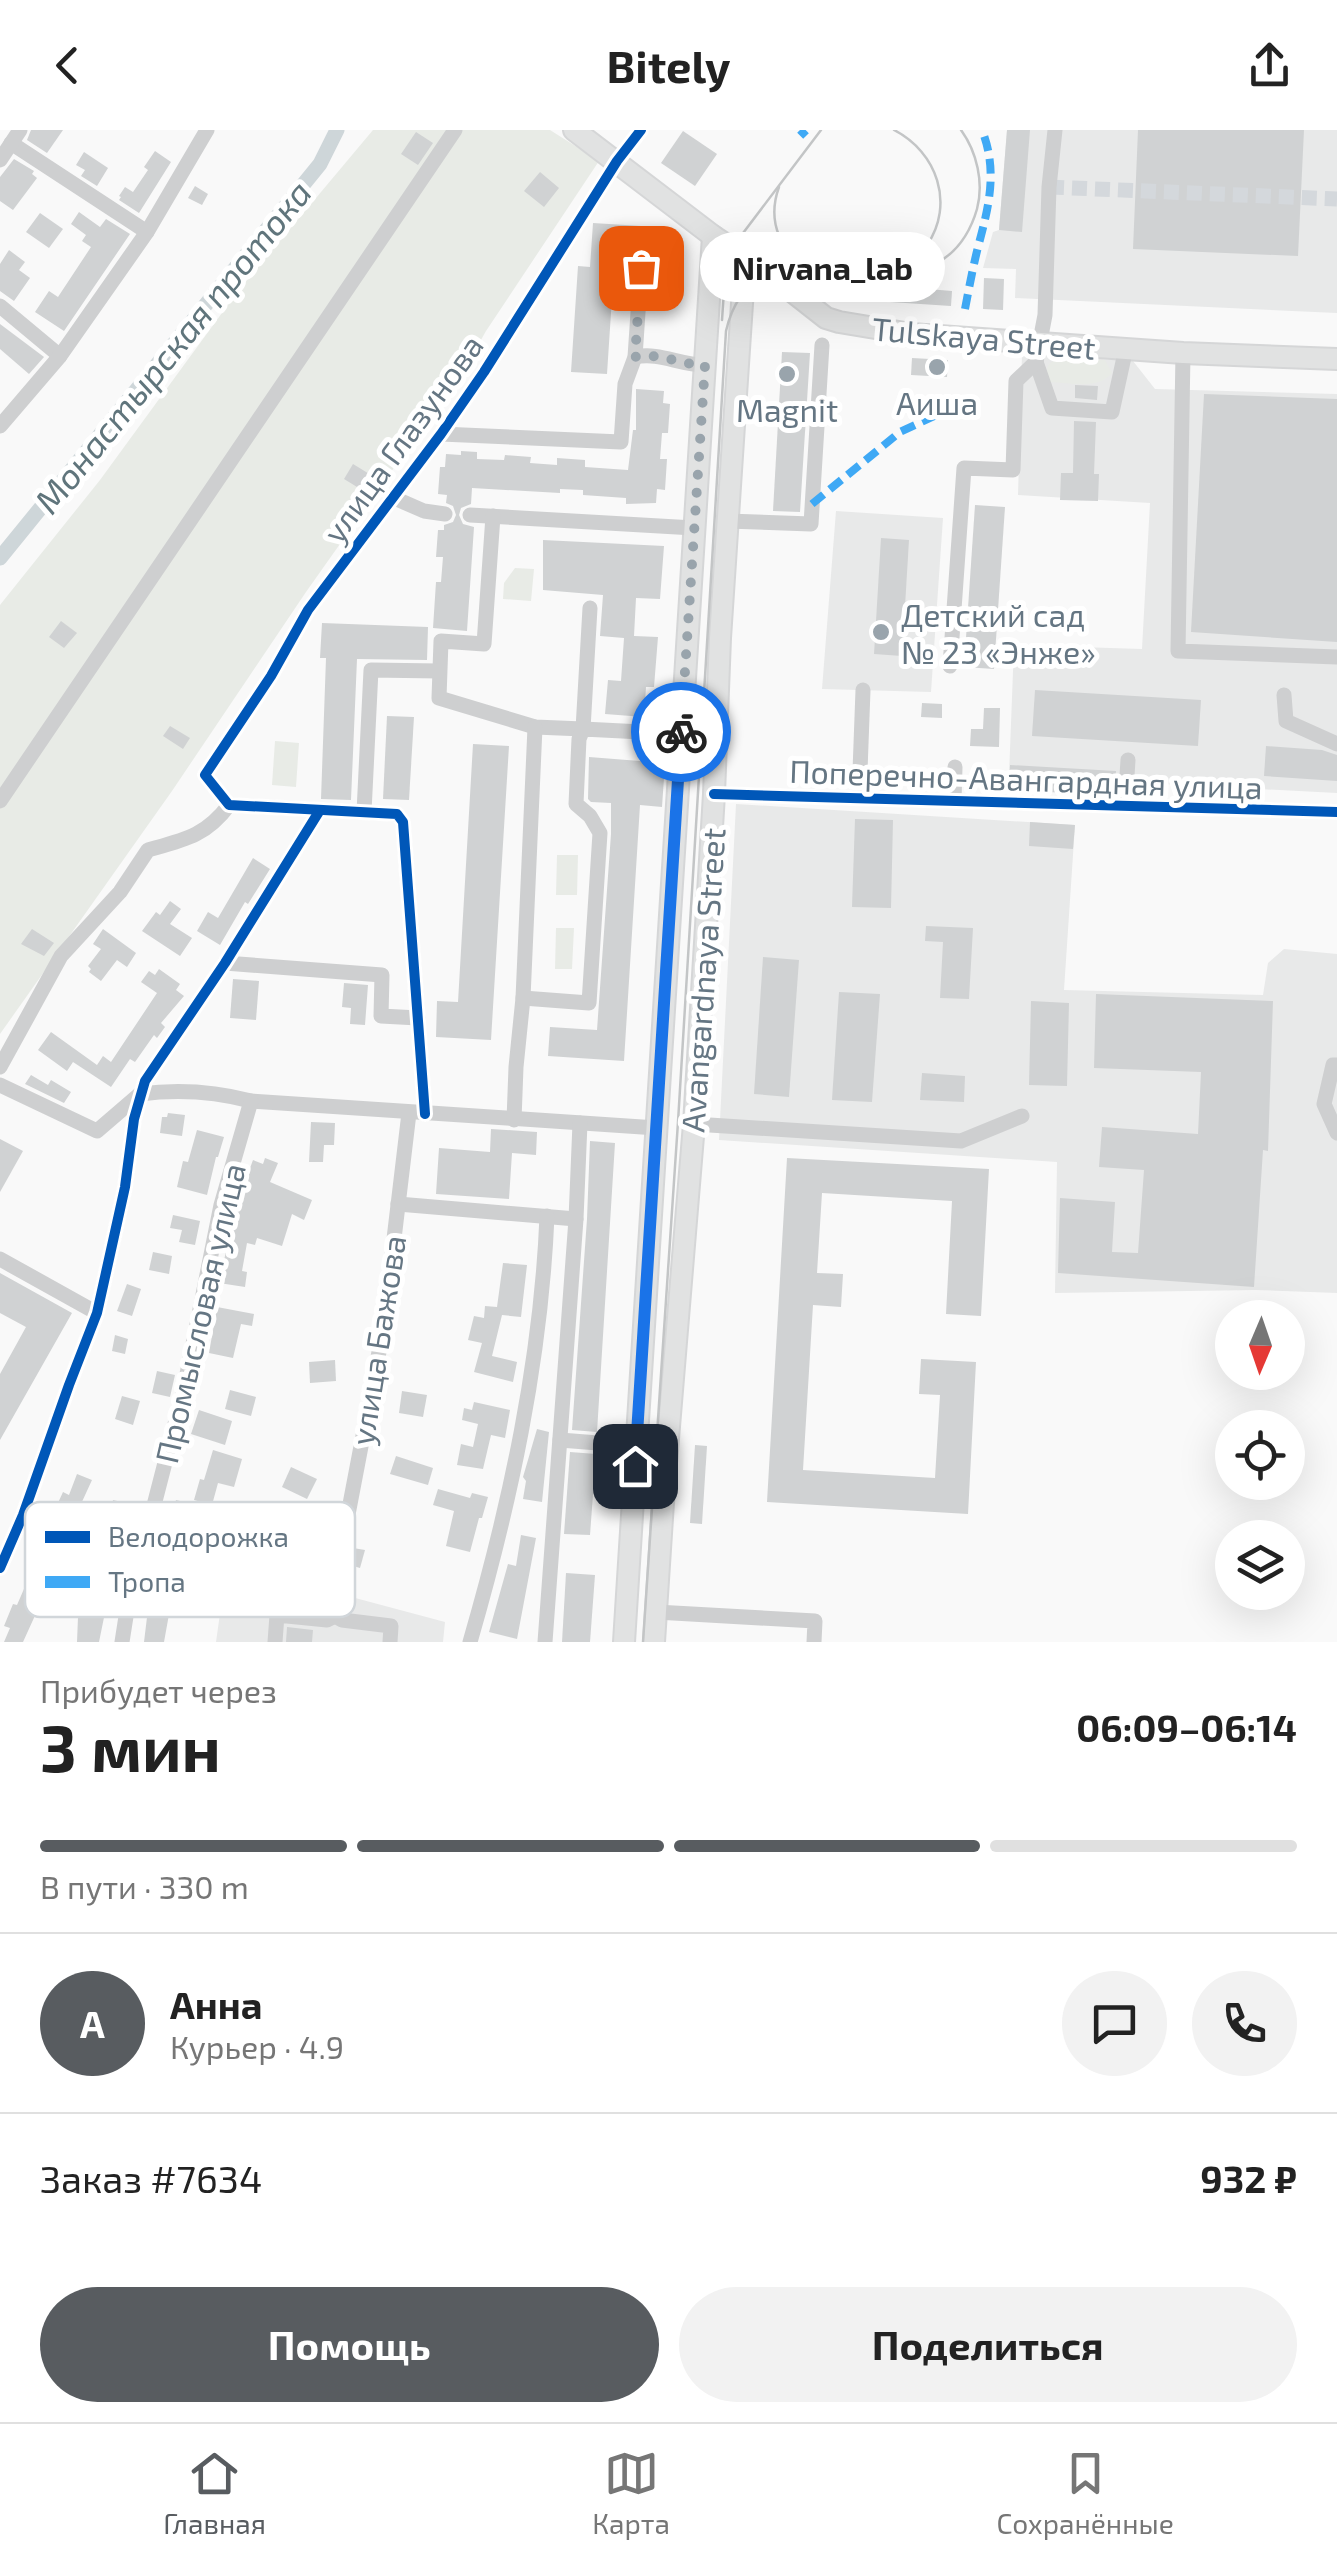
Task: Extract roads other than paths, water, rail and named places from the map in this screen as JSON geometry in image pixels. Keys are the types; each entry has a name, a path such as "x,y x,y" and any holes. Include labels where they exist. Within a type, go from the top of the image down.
{"main road":[{"name":"Tulskaya Street","path":"574,130 826,318 839,322 1037,353 1126,348 1337,359"},
{"name":"Avangardnaya Street","path":"624,1642 713,236"},
{"name":"Avangardnaya Street","path":"654,1642 694,1124 745,258"}],"street":[{"path":"0,426 60,356 147,232 207,130"},
{"path":"0,802 454,130"},
{"name":"улица Глазунова","path":"230,805 205,775 271,676 308,610 484,372 640,130"},
{"path":"1055,130 1049,187 1047,299 1037,353 1052,408 1112,412 1126,348"},
{"path":"0,160 16,136 147,232"},
{"path":"441,434 621,442 625,384 635,357 641,268"},
{"path":"0,306 60,356"},
{"path":"727,522 810,524 822,345"},
{"path":"950,666 964,468 1013,470 1016,380 1037,353"},
{"path":"1183,353 1178,651 1337,657"},
{"path":"635,357 651,354 705,365"},
{"path":"392,497 424,511 445,514"},
{"path":"470,515 694,528"},
{"path":"493,516 484,644 441,642 439,698 534,728 681,734"},
{"path":"523,998 589,1004 600,833 590,816 576,804 590,608"},
{"path":"0,1067 61,956 120,892 148,850 191,838 216,822 230,805 364,812 371,670 439,671"},
{"path":"859,798 863,690"},
{"path":"1284,695 1286,720 1337,744"},
{"path":"514,1120 534,728"},
{"path":"1125,806 1128,760"},
{"path":"954,801 956,768"},
{"name":"Поперечно-Авангардная улица","path":"714,794 841,804 859,798 908,807 954,801 1337,812"},
{"path":"28,1502 98,1314 140,1094 153,1067 225,963 320,810"},
{"name":"улица Бажова","path":"350,1502 383,1331 398,1204 417,1114 418,1018 403,822 397,814 364,812"},
{"path":"225,963 382,976 381,1016 418,1018"},
{"path":"1337,1065 1324,1104 1337,1133"},
{"path":"0,1085 97,1130 140,1094 172,1090 221,1093 251,1101 657,1128"},
{"name":"Промысловая улица","path":"155,1502 184,1389 221,1205 251,1101"},
{"path":"694,1124 961,1141 1022,1116"},
{"path":"545,1642 580,1123"},
{"path":"398,1204 576,1219"},
{"path":"470,1642 497,1548 530,1384 545,1269 547,1216"},
{"path":"0,1260 98,1314"},
{"path":"560,1440 636,1446"},
{"path":"0,1568 25,1509"},
{"path":"628,1582 658,1584"},
{"path":"656,1612 814,1621 814,1642"},
{"name":"Промысловая улица","path":"122,1642 126,1617"},
{"path":"275,1642 277,1617"},
{"path":"297,1617 334,1617"},
{"path":"338,1617 391,1626 390,1642"}],"waterway":[{"name":"Монастырская протока","path":"0,558 320,164 337,130"}],"tunnel":[{"path":"1049,187 1337,199"}],"tram line":[{"path":"722,320 726,261 731,249 821,130"},
{"path":"894,130 921,151 931,165 940,196 940,213 927,245 913,260 896,269"},
{"path":"643,1642 726,331 741,296 771,273 798,270 895,275 936,264 953,252 967,234 980,189 975,158 961,130"},
{"path":"779,187 774,212 779,235 792,255 814,268"}],"place":[{"name":"Nirvana_lab","path":"641,268"},
{"name":"Аиша","path":"937,367"},
{"name":"Magnit","path":"787,374"},
{"name":"Детский сад № 23 «Энже»","path":"881,632"}]}
